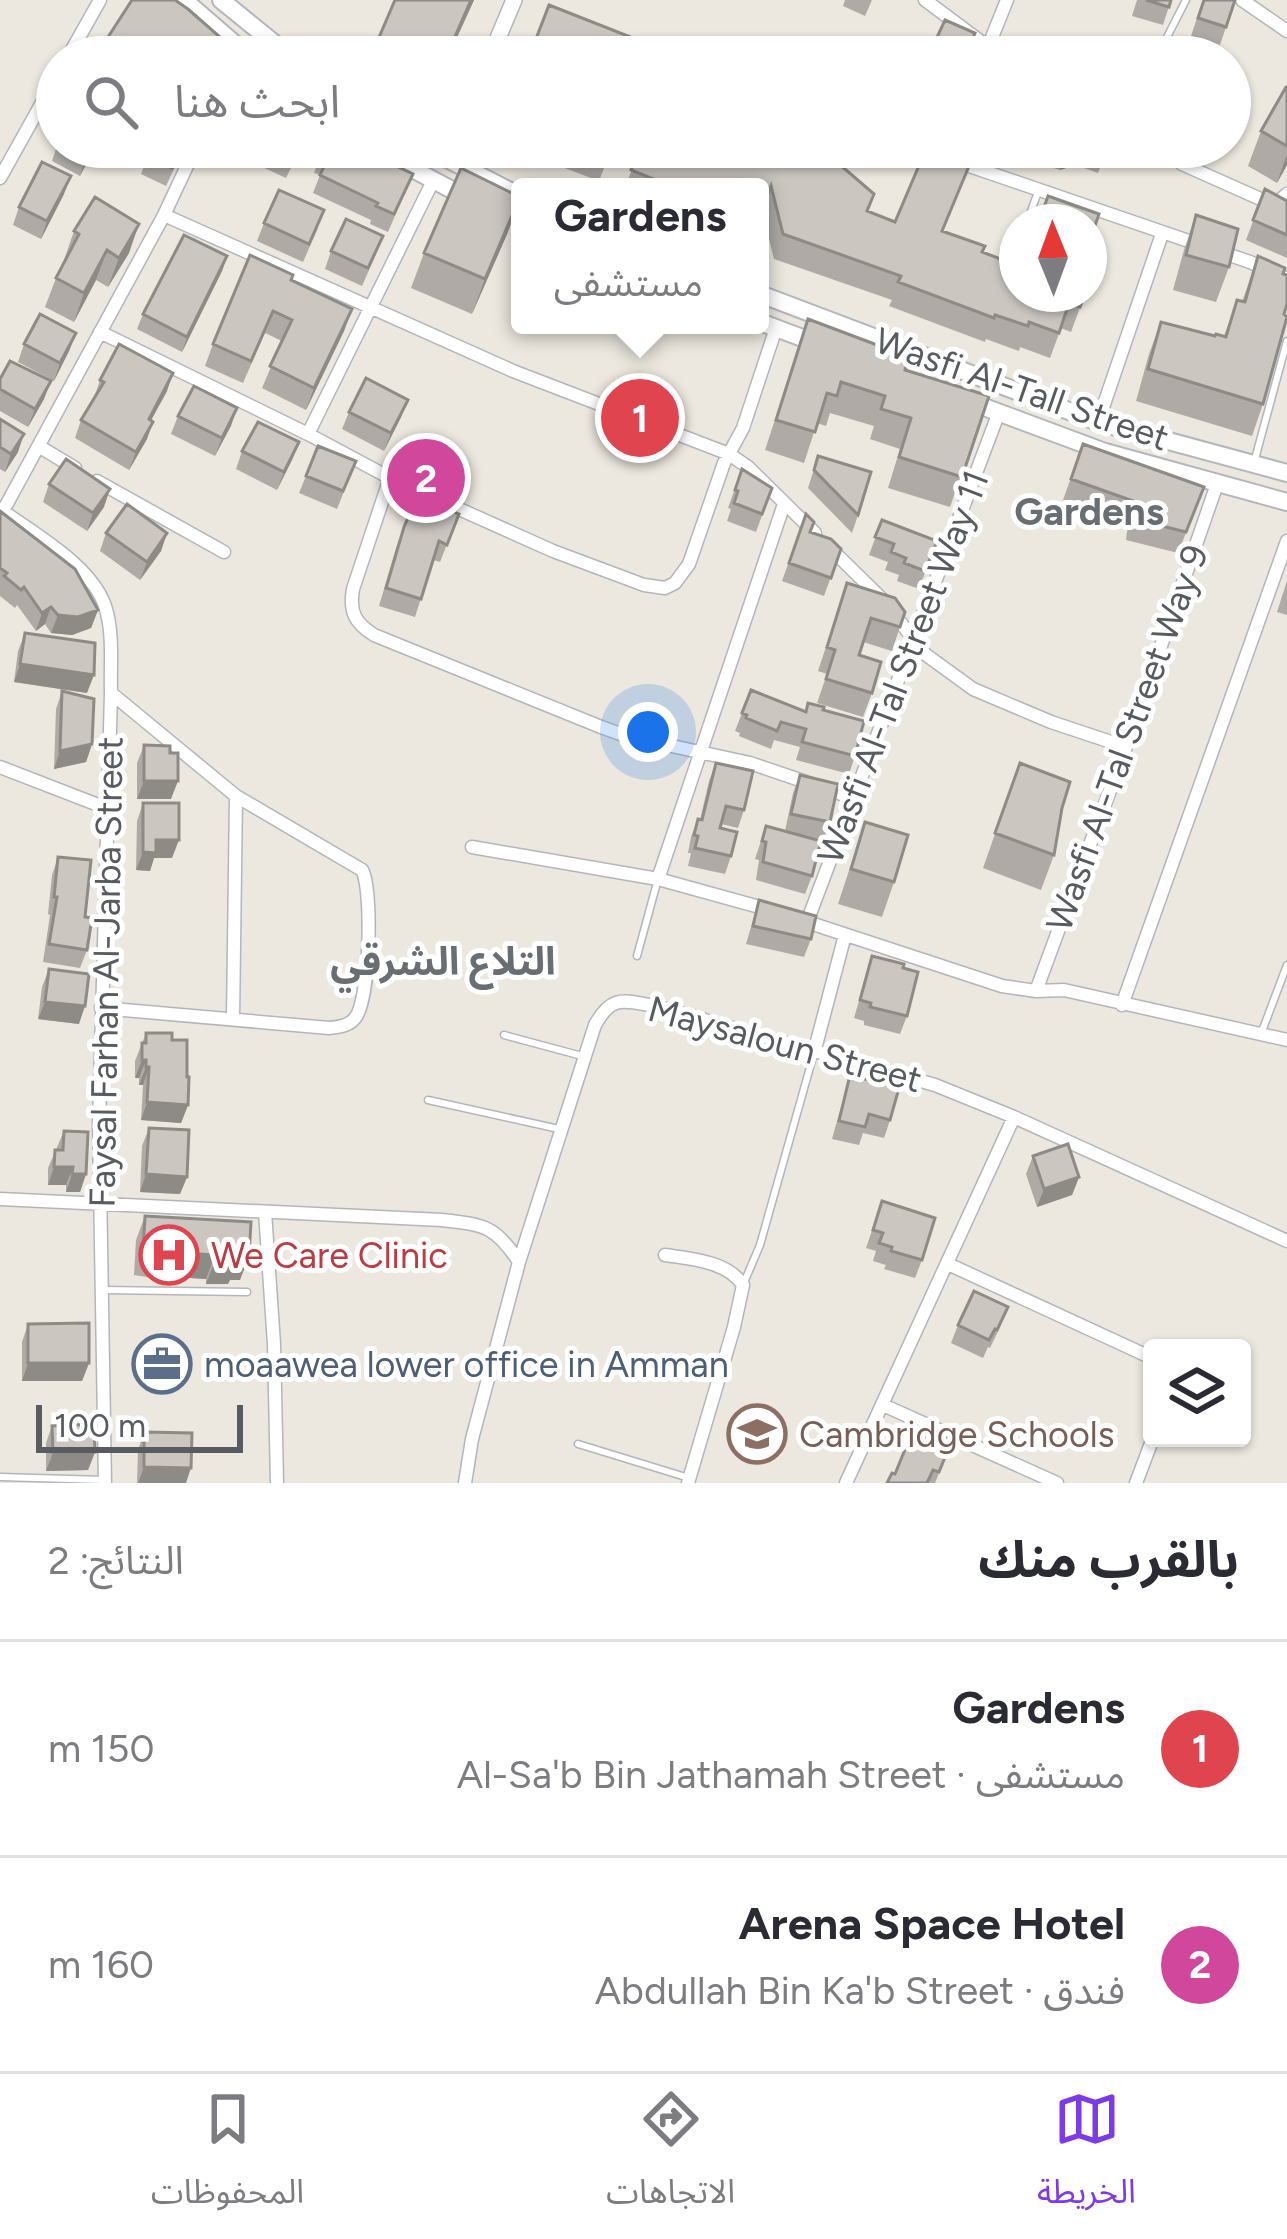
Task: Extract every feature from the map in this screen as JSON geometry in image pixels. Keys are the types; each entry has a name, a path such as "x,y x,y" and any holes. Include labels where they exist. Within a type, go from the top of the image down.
{"main road":[{"path":"184,0 224,36"},
{"path":"221,0 262,36"},
{"path":"236,36 246,22"},
{"path":"408,168 485,207"},
{"path":"472,168 511,191"},
{"name":"Wasfi Al-Tall Street","path":"769,297 1098,422 1287,473"},
{"name":"Wasfi Al-Tall Street","path":"769,325 843,354"},
{"name":"Wasfi Al-Tall Street","path":"958,397 1105,452 1287,502"}],"street":[{"path":"80,36 100,0"},
{"path":"499,36 514,0"},
{"path":"925,0 967,36"},
{"path":"992,36 1007,0"},
{"path":"1242,0 1287,31"},
{"path":"0,178 36,114"},
{"path":"1,510 40,447 186,168"},
{"path":"987,168 1287,279"},
{"path":"1191,168 1274,205 1287,194"},
{"path":"308,434 433,182"},
{"path":"164,215 532,379 729,454 883,599 938,664 973,688 1051,722 1126,747"},
{"path":"1098,422 1162,234"},
{"path":"100,332 390,478 622,578 656,588 681,578 689,564 743,428 766,334"},
{"name":"Wasfi Al-Tal Street Way 11","path":"807,922 999,412"},
{"path":"40,447 224,552"},
{"path":"390,478 353,589 350,604 360,626 583,721 626,736 750,763 853,798"},
{"name":"Wasfi Al-Tal Street Way 9","path":"1036,991 1217,484"},
{"path":"658,879 784,504"},
{"name":"Faysal Farhan Al-Jarba Street","path":"1,510 91,580 109,624 100,1206 105,1481"},
{"path":"1122,1005 1287,541"},
{"path":"101,1008 343,1027 357,1017 364,988 368,892 362,870 236,796 111,693"},
{"path":"0,766 106,808"},
{"path":"233,1019 236,796"},
{"path":"472,847 658,879 984,981 1036,991 1064,990 1287,1040"},
{"path":"815,1049 845,934"},
{"name":"Maysaloun Street","path":"467,1480 472,1439 519,1262 602,1012 616,1002 655,1006 935,1085 1287,1241"},
{"path":"846,1483 1014,1117"},
{"path":"0,1199 480,1224 497,1232 519,1262"},
{"path":"266,1212 278,1483"},
{"path":"664,1256 717,1266 737,1276 743,1286 689,1481"},
{"path":"948,1264 1143,1354"},
{"path":"883,1405 1057,1483"},
{"path":"1136,1483 1150,1447"}],"lane":[{"path":"1168,36 1186,0"},
{"path":"1034,204 1039,189"},
{"path":"1254,464 1287,341"},
{"path":"637,956 658,879"},
{"path":"1261,1034 1287,965"},
{"path":"504,1035 586,1057"},
{"path":"743,1286 760,1245 815,1049"},
{"path":"428,1100 562,1130"},
{"path":"102,1290 247,1292"},
{"path":"578,1444 689,1481"},
{"path":"0,1477 105,1481"}],"building":[{"path":"132,0 175,0 219,36 109,36"},
{"path":"395,0 471,0 455,36 380,36"},
{"path":"1204,0 1235,0 1226,27 1198,18"},
{"path":"549,5 628,36 537,36"},
{"path":"945,20 975,33 974,36 938,36"},
{"path":"1287,87 1287,146 1261,131"},
{"path":"39,168 54,168 71,176 47,221 19,207"},
{"path":"323,168 400,168 413,174 394,214 320,175"},
{"path":"461,168 511,193 511,218 485,279 424,253"},
{"path":"632,168 844,168 874,194 867,211 895,222 918,168 968,168 942,231 985,246 982,252 999,258 999,312 1066,312 1059,333 1029,322 1028,326 994,318 898,282 901,276 783,234 769,178 651,178"},
{"path":"1265,189 1287,201 1287,235 1253,220"},
{"path":"279,190 324,210 309,244 264,223"},
{"path":"1048,196 1071,204 1045,204"},
{"path":"95,197 139,224 119,258 107,250 84,293 56,278 79,234 74,231"},
{"path":"1196,215 1238,229 1229,267 1186,255"},
{"path":"346,219 383,236 368,268 331,251"},
{"path":"184,235 227,256 187,337 143,314"},
{"path":"250,255 352,309 314,388 270,366 292,320 273,311 251,361 213,344"},
{"path":"1258,256 1285,268 1287,275 1287,317 1263,404 1148,369 1161,322 1226,337 1237,300 1245,302"},
{"path":"40,314 76,333 60,363 24,344"},
{"path":"808,319 909,357 905,370 989,396 962,477 899,457 911,418 881,409 885,396 841,382 837,396 827,393 815,432 776,420"},
{"path":"119,344 173,373 136,452 81,420"},
{"path":"10,361 51,381 35,409 0,389"},
{"path":"366,378 408,400 391,433 349,412"},
{"path":"194,386 237,408 222,438 178,416"},
{"path":"0,419 24,434 11,454 0,447"},
{"path":"258,422 299,442 284,472 242,451"},
{"path":"1083,444 1204,487 1186,532 1134,519 1136,502 1071,479"},
{"path":"318,446 356,461 343,491 306,476"},
{"path":"818,456 871,472 858,515 814,470"},
{"path":"66,459 110,489 93,513 49,484"},
{"path":"742,469 772,488 762,514 734,503"},
{"path":"417,497 459,514 447,545 439,541 421,599 386,588"},
{"path":"127,504 167,533 147,562 106,533"},
{"path":"0,511 75,569 98,610 78,617 58,615 51,607 42,613 24,587 21,590 4,576"},
{"path":"806,514 814,522 810,532 831,539 841,549 831,578 789,563"},
{"path":"882,520 937,541 925,571 904,563 906,558 891,552 894,544 875,537"},
{"path":"847,583 895,598 905,612 900,627 871,618 859,655 881,662 872,693 826,679 835,650 827,647"},
{"path":"25,633 95,643 94,675 20,664"},
{"path":"751,690 806,712 808,703 864,721 855,756 802,742 806,729 781,722 777,731 746,718 742,713"},
{"path":"62,691 94,699 92,744 60,751"},
{"path":"144,745 170,746 170,753 178,753 178,781 144,781"},
{"path":"716,763 753,771 744,810 726,806 720,828 737,832 731,856 695,848 698,836 694,835"},
{"path":"1020,763 1070,782 1054,855 995,833"},
{"path":"800,775 838,784 830,822 791,814"},
{"path":"143,803 179,803 179,840 156,840 156,853 143,852"},
{"path":"865,822 908,835 894,882 851,869"},
{"path":"766,826 821,841 812,876 763,862"},
{"path":"58,857 91,860 87,950 49,944"},
{"path":"759,900 816,916 811,939 753,926"},
{"path":"872,956 918,972 907,1016 860,1000"},
{"path":"49,969 89,974 85,1006 45,1002"},
{"path":"146,1033 172,1033 172,1040 187,1040 188,1105 147,1102 149,1067 142,1060"},
{"path":"850,1075 899,1088 890,1120 869,1114 865,1127 839,1121"},
{"path":"149,1128 189,1130 187,1177 146,1174"},
{"path":"64,1131 88,1132 86,1174 72,1174 73,1167 54,1167 55,1150 63,1150"},
{"path":"1068,1144 1079,1177 1044,1189 1033,1156"},
{"path":"882,1201 935,1218 922,1260 879,1243 883,1233 873,1230"},
{"path":"145,1216 251,1222 249,1257 215,1260 215,1255 182,1253 182,1257 143,1251"},
{"path":"974,1291 1008,1307 989,1340 958,1325"},
{"path":"89,1323 89,1363 28,1363 28,1324"},
{"path":"94,1424 95,1452 53,1453 52,1426"},
{"path":"915,1425 952,1440 939,1472 933,1470 927,1483 887,1483 895,1474"},
{"path":"144,1432 192,1433 191,1468 144,1467"}],"place":[{"name":"Gardens","path":"640,418"},
{"name":"Arena Space Hotel","path":"426,478"},
{"name":"We Care Clinic","path":"169,1255"},
{"name":"moaawea lower office in Amman","path":"162,1364"},
{"name":"Cambridge Schools","path":"757,1434"}],"district":[{"name":"Gardens","path":"1089,511"},
{"name":"التلاع الشرقي","path":"443,961"}]}
